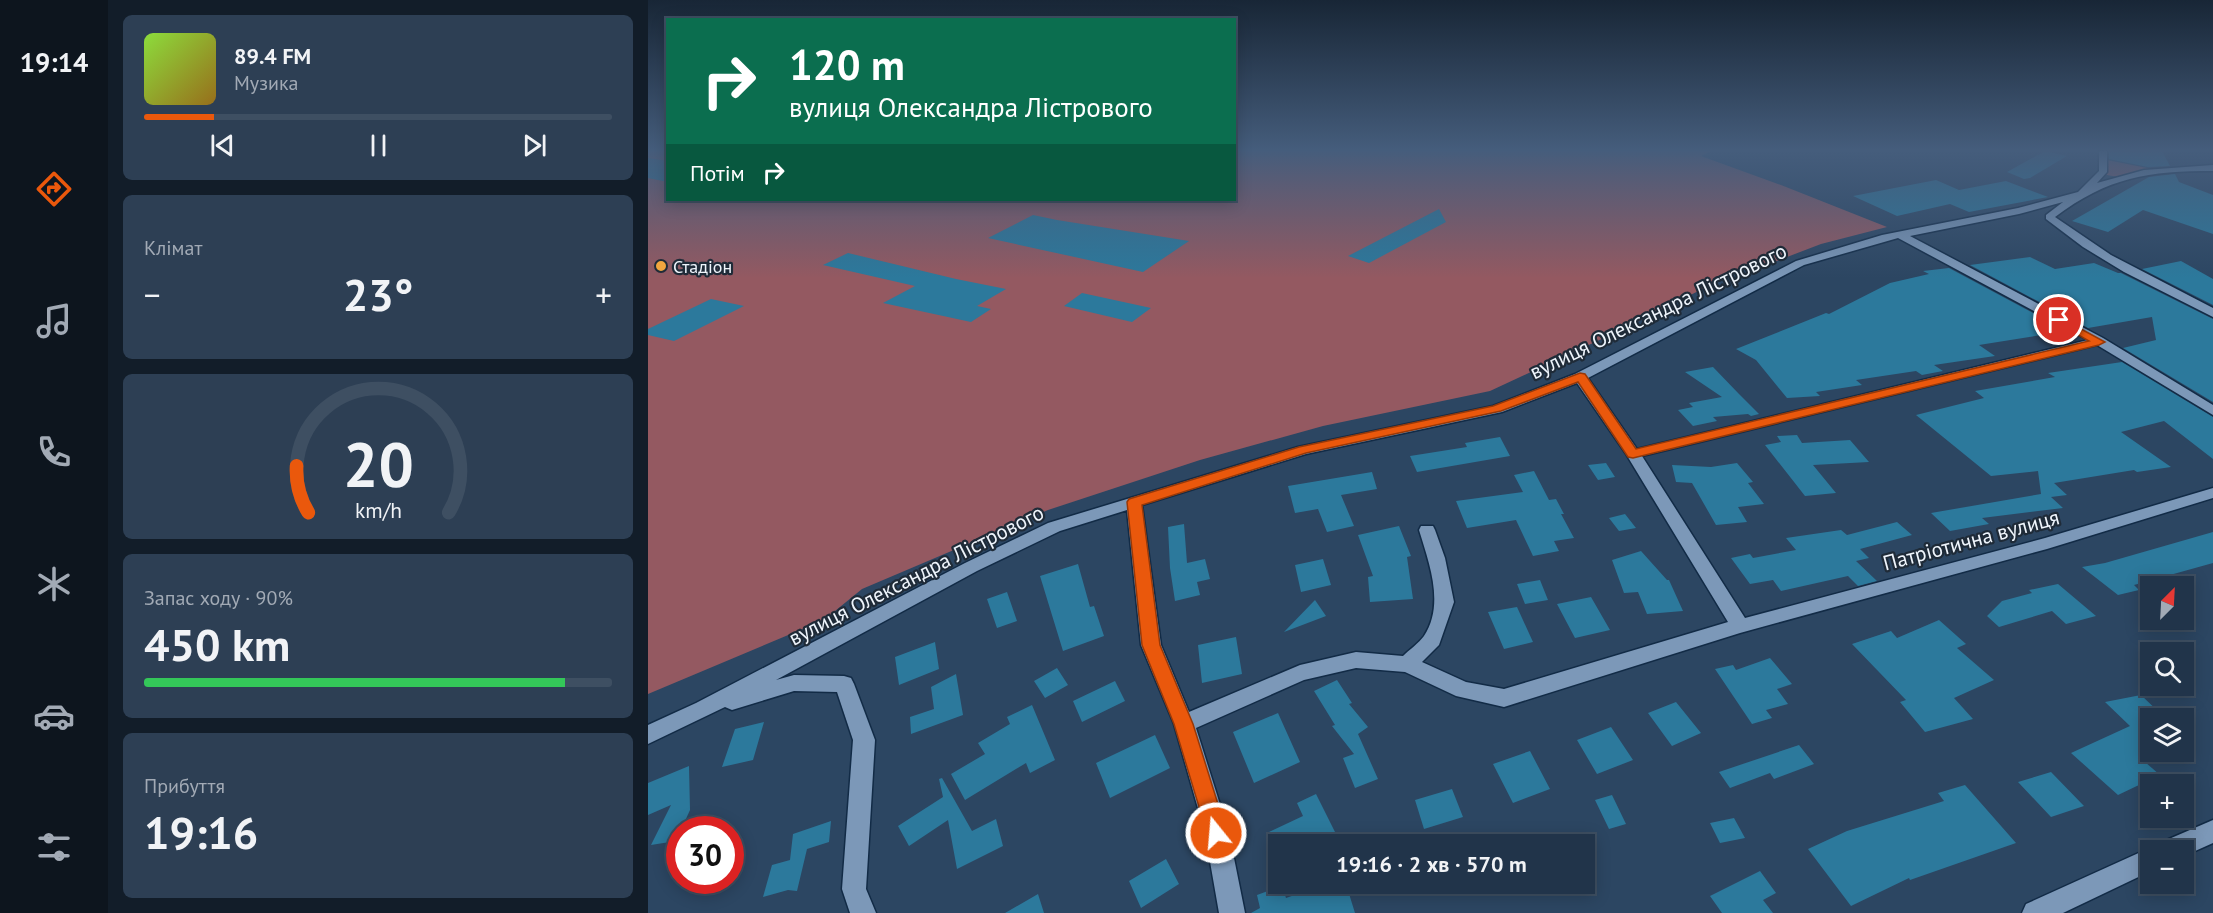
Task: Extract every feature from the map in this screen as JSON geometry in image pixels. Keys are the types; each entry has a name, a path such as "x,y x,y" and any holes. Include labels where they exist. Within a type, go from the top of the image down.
{"street":[{"name":"вулиця Олександра Лістрового","path":"648,735 703,709 971,567 1054,526 1304,450 1497,409 1580,376 1800,263 1899,234 2019,211 2081,194"},
{"path":"2049,217 2081,194"},
{"path":"2019,211 2045,213 2072,236 2213,313"},
{"path":"1899,234 2099,342 2213,411"},
{"path":"1633,454 2099,342"},
{"path":"1580,376 1633,454 1740,626"},
{"name":"Патріотична вулиця","path":"1184,724 1300,673 1356,660 1407,664 1463,690 1504,698 1740,626 2047,543 2213,493"},
{"path":"1134,502 1151,645 1184,724 1216,833 1232,913"},
{"path":"1407,664 1432,640 1445,602 1436,558 1426,530"},
{"path":"703,709 794,683 844,684 864,740 854,889 863,913"},
{"path":"2193,840 2213,831"},
{"path":"2035,913 2140,864"}],"shaded area":[{"path":"648,194 666,194 666,201 1236,201 1236,194 1803,194 1887,227 1821,244 1753,270 1746,267 1623,329 1490,391 1323,426 1200,460 1048,510 862,589 824,620 648,694"}],"building":[{"path":"1865,194 2039,194 2048,197 1969,212 1950,204 1897,216 1853,196"},
{"path":"2120,194 2213,195 2213,234 2143,210 2108,232 2072,221"},
{"path":"1439,209 1446,222 1369,263 1348,256"},
{"path":"1033,215 1189,241 1143,272 988,238"},
{"path":"848,253 1006,289 977,306 991,309 971,322 883,303 915,286 823,265"},
{"path":"2030,257 2055,269 2094,263 2121,273 2213,319 2213,402 2123,348 2156,340 2152,317 2088,328 1970,265"},
{"path":"2181,261 2213,279 2213,305 2142,269"},
{"path":"1949,268 2067,331 1979,345 1995,356 1934,365 1943,371 1922,375 1916,371 1856,380 1862,385 1816,392 1820,396 1787,398 1756,360 1736,349 1826,313 1829,314 1890,283 1929,274 1923,271"},
{"path":"1082,293 1151,308 1132,322 1064,306"},
{"path":"711,299 744,306 674,341 648,335 648,329"},
{"path":"2122,362 2213,417 2213,459 2164,421 2121,432 2171,467 2137,472 2134,470 2054,483 2067,495 2051,497 2063,508 1982,518 1989,524 1950,531 1931,513 2041,494 2038,471 1991,476 1916,415 1984,398 1975,391 2055,377 2048,373"},
{"path":"1713,367 1759,414 1713,417 1717,421 1693,426 1678,410 1693,407 1689,403 1722,397 1685,372"},
{"path":"1797,435 1802,443 1850,440 1869,462 1813,465 1836,493 1805,496 1765,445 1781,442 1777,436"},
{"path":"1500,437 1510,456 1417,472 1410,456 1467,447 1465,443"},
{"path":"1606,463 1615,477 1598,480 1588,465"},
{"path":"1737,463 1753,482 1748,483 1764,504 1738,507 1747,522 1716,525 1692,483 1676,482 1672,465 1711,467"},
{"path":"1534,471 1549,500 1556,499 1574,538 1554,541 1559,551 1533,556 1516,520 1467,528 1456,501 1523,492 1514,475"},
{"path":"1372,472 1377,489 1341,495 1354,526 1327,532 1318,509 1295,513 1288,486"},
{"path":"1625,514 1636,528 1619,531 1609,518"},
{"path":"1897,522 1912,535 1860,549 1869,558 1856,561 1877,581 1858,586 1848,576 1781,591 1773,580 1750,584 1731,558 1750,554 1753,558 1796,550 1786,538 1841,530 1847,535"},
{"path":"1184,524 1187,563 1205,559 1210,579 1197,582 1200,595 1175,601 1170,568 1168,527"},
{"path":"1399,526 1411,556 1407,557 1413,599 1370,602 1368,577 1373,576 1358,535"},
{"path":"2213,532 2213,563 2166,576 2140,576 2140,583 2134,585 2139,590 2118,595 2082,567 2105,563"},
{"path":"1641,551 1669,580 1683,611 1647,614 1638,592 1624,593 1612,560"},
{"path":"1323,559 1331,585 1301,592 1295,565"},
{"path":"1078,564 1090,607 1094,606 1104,636 1063,651 1040,576"},
{"path":"1540,580 1548,600 1525,604 1517,584"},
{"path":"2058,584 2096,616 2066,624 2052,611 1999,627 1987,616 2002,601 2032,593 2029,590"},
{"path":"1007,592 1017,621 997,628 987,599"},
{"path":"1591,597 1610,630 1575,638 1557,604"},
{"path":"1315,600 1326,616 1284,632"},
{"path":"1517,607 1533,642 1504,649 1488,612"},
{"path":"1939,620 1966,644 1957,648 1994,680 1954,698 1973,719 1925,732 1900,702 1906,700 1852,644 1891,631 1897,638"},
{"path":"1236,637 1242,674 1202,683 1198,645"},
{"path":"935,642 939,669 899,685 895,657"},
{"path":"1770,658 1792,684 1777,689 1788,704 1766,710 1772,718 1752,724 1715,669 1733,665 1736,670"},
{"path":"1057,668 1068,685 1045,698 1034,681"},
{"path":"956,674 963,715 911,734 910,717 934,709 931,687"},
{"path":"1337,680 1352,703 1349,704 1368,727 1358,734 1378,779 1355,788 1343,758 1354,754 1332,726 1335,725 1314,691"},
{"path":"1115,681 1125,701 1082,722 1073,701"},
{"path":"2140,695 2155,708 2140,708 2140,762 2145,762 2159,774 2140,774 2140,785 2118,795 2071,753 2130,726 2105,702"},
{"path":"1676,702 1701,733 1672,746 1648,713"},
{"path":"1032,705 1055,760 1030,773 1026,763 965,800 951,774 985,754 978,743 1010,724 1007,717"},
{"path":"1278,713 1300,762 1254,783 1233,732"},
{"path":"764,722 753,760 722,767 735,729"},
{"path":"1611,727 1633,760 1597,774 1577,740"},
{"path":"1155,735 1170,768 1110,798 1096,763"},
{"path":"1799,745 1814,764 1774,779 1770,773 1730,788 1719,772"},
{"path":"1530,751 1550,789 1513,803 1493,764"},
{"path":"689,766 690,810 687,816 666,816 666,843 651,845 671,805 648,815 648,783"},
{"path":"2051,772 2084,806 2051,817 2018,782"},
{"path":"942,778 972,831 996,819 1003,846 957,869 948,820 909,846 898,826 943,797 939,779"},
{"path":"1965,785 2016,843 1910,880 1909,878 1851,906 1808,849 1847,831 1944,801 1938,793"},
{"path":"1452,789 1463,817 1424,829 1415,800"},
{"path":"1316,794 1336,834 1270,834 1269,832 1303,816 1297,803"},
{"path":"1612,795 1626,824 1609,829 1595,800"},
{"path":"1734,818 1745,838 1720,843 1710,823"},
{"path":"831,821 829,842 807,849 797,891 788,890 763,897 772,865 790,860 793,834"},
{"path":"1166,859 1179,884 1141,908 1129,881"},
{"path":"1760,871 1776,893 1763,900 1773,913 1722,913 1710,896"},
{"path":"1268,891 1268,894 1285,894 1286,898 1297,894 1349,894 1355,913 1251,913 1260,908 1257,895"},
{"path":"1038,894 1044,913 1005,913"}],"place":[{"name":"Стадіон","path":"661,266"}],"route":[{"path":"1216,833 1184,724 1151,645 1134,502 1304,450 1497,409 1580,376 1633,454 2099,342 2059,320"}]}
